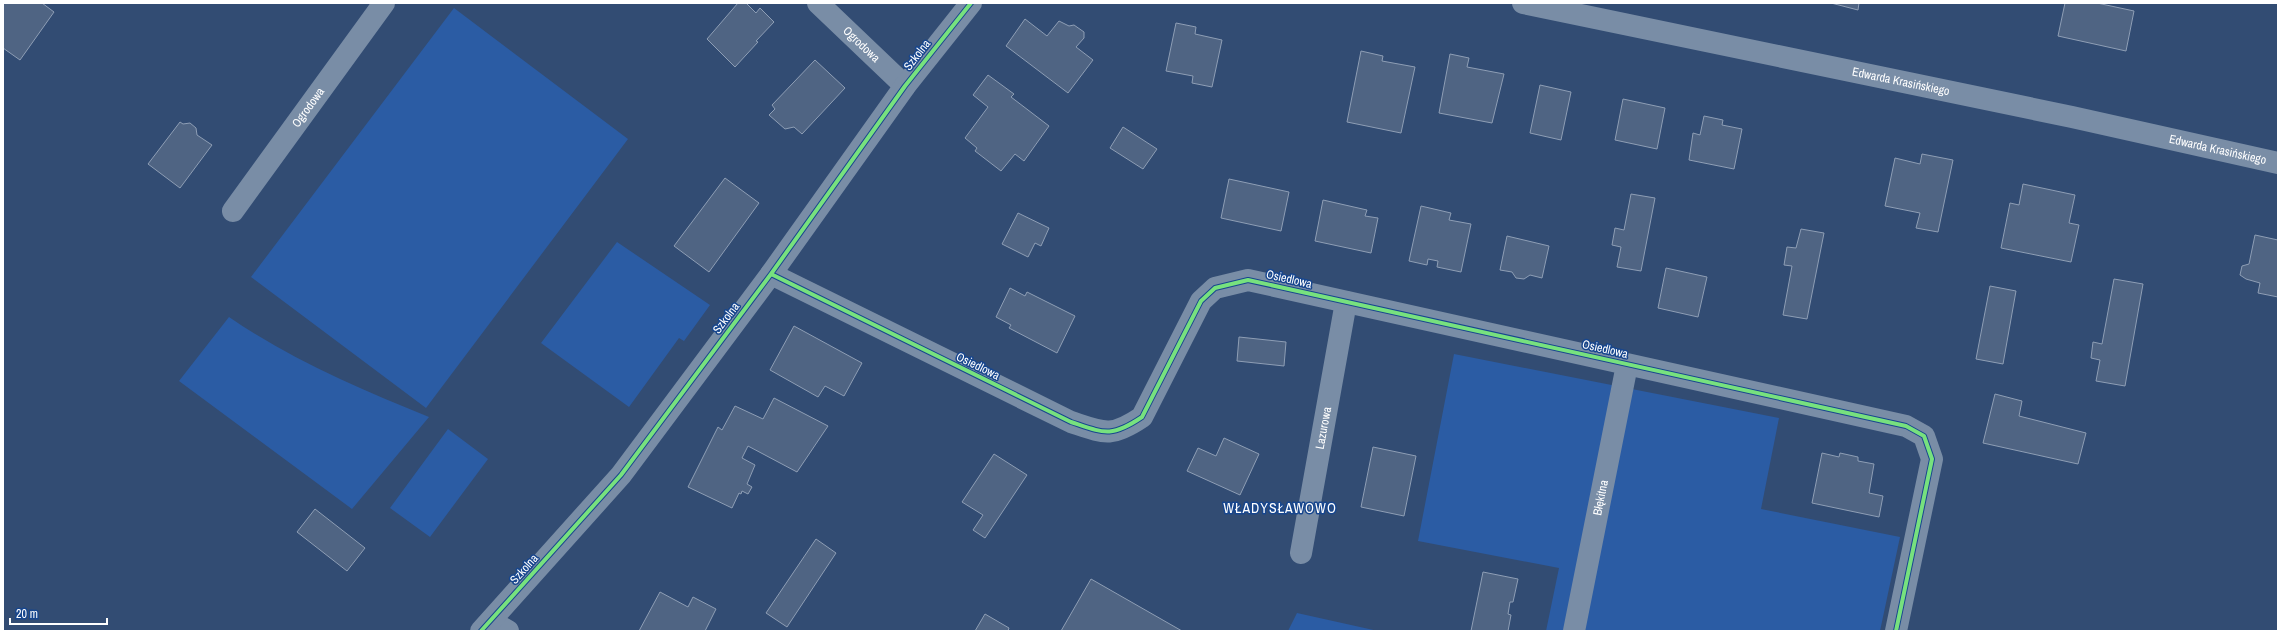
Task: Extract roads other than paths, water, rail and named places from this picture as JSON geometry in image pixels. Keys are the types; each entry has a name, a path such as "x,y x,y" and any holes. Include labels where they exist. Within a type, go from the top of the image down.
{"street":[{"name":"Ogrodowa","path":"233,211 384,3"},
{"name":"Ogrodowa","path":"818,3 905,86"},
{"name":"Szkolna","path":"493,628 622,475 771,274 905,86 971,3"},
{"name":"Edwarda Krasińskiego","path":"1523,3 2072,117 2278,163"},
{"name":"Osiedlowa","path":"771,274 1071,422 1106,433 1129,426 1142,417 1201,301 1215,288 1248,280 1906,426 1924,436 1932,459 1896,631"},
{"name":"Lazurowa","path":"1301,553 1346,302"},
{"name":"Błękitna","path":"1574,631 1627,364"}],"district":[{"name":"WŁADYSŁAWOWO","path":"1280,508"}]}
